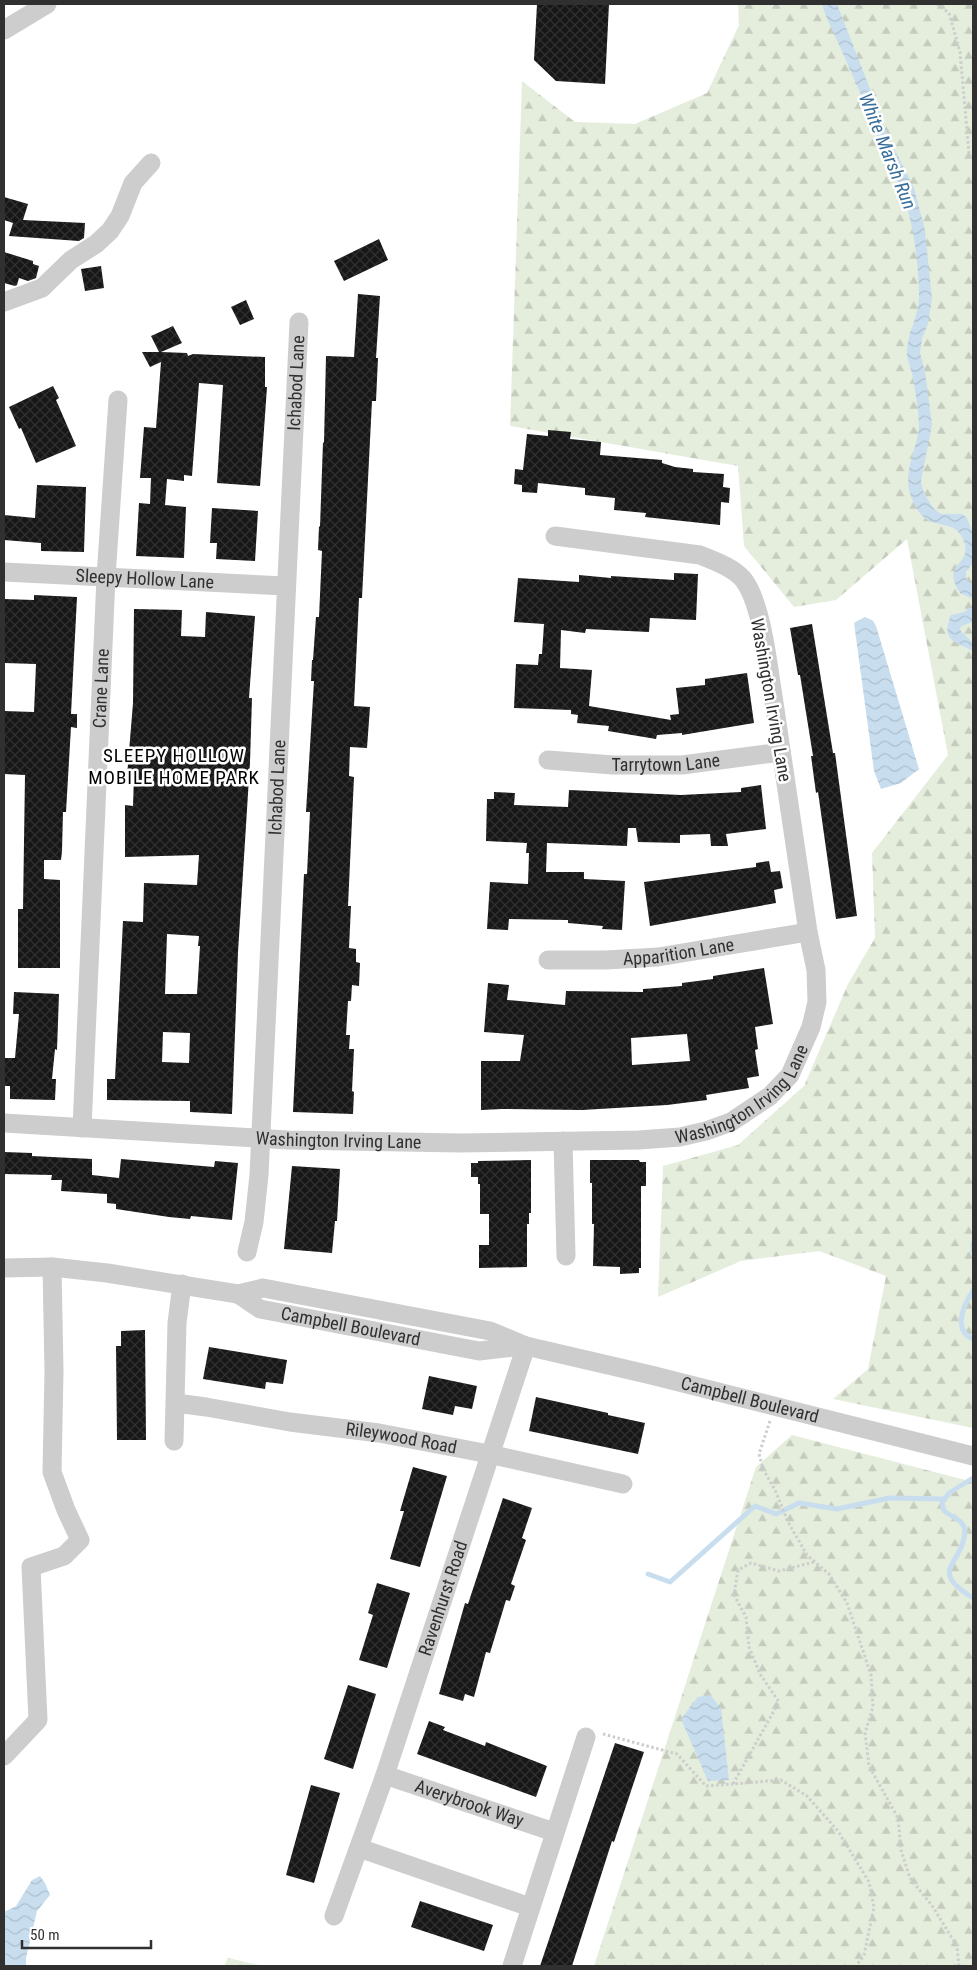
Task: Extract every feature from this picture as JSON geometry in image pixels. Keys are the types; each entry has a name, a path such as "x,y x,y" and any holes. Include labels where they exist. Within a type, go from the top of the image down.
{"street":[{"path":"4,30 47,4"},
{"path":"4,302 42,288 60,269 96,244 110,231 120,216 133,183 151,163"},
{"name":"Ichabod Lane","path":"247,1252 257,1199 261,1138 300,322"},
{"name":"Crane Lane","path":"82,1128 106,577 118,400"},
{"name":"Washington Irving Lane","path":"4,1122 288,1140 460,1143 638,1140 680,1137 731,1122 770,1096 790,1075 811,1027 817,1002 816,970 808,932 782,752 762,636 750,591 742,579 720,563 700,555 556,536"},
{"name":"Sleepy Hollow Lane","path":"4,572 286,586"},
{"name":"Tarrytown Lane","path":"548,760 613,765 682,765 782,752"},
{"name":"Apparition Lane","path":"548,960 606,960 658,957 808,932"},
{"path":"563,1141 566,1256"},
{"path":"4,1756 38,1720 31,1567 64,1556 80,1540 66,1510 52,1472 54,1371 52,1267"},
{"name":"Campbell Boulevard","path":"4,1268 52,1267 107,1273 238,1294 263,1288 490,1331 526,1346 973,1456"},
{"path":"174,1441 177,1324 182,1284"},
{"name":"Ravenhurst Road","path":"334,1916 385,1775 526,1346"},
{"name":"Rileywood Road","path":"176,1404 206,1407 290,1422 378,1433 489,1454 623,1484"},
{"path":"512,1966 586,1737"},
{"name":"Averybrook Way","path":"385,1775 554,1832"},
{"path":"359,1848 530,1906"}],"path":[{"path":"937,4 949,13 960,52 969,153 973,160"},
{"path":"774,1406 760,1454 763,1469 775,1490 788,1522 807,1555 829,1574 847,1603 871,1675 873,1706 865,1733 869,1766 898,1818 901,1850 910,1878 933,1907 957,1946 958,1966"},
{"path":"733,1784 779,1702 760,1674 749,1647 746,1617 734,1595 738,1570 751,1563 779,1571 815,1562"},
{"path":"586,1737 601,1739 604,1732 677,1754 706,1786 781,1780 807,1796 838,1831 869,1882 874,1907 864,1955 856,1966"}],"green space":[{"path":"738,4 973,4 973,1428 833,1399 868,1369 886,1276 819,1251 741,1261 658,1297 663,1166 738,1145 804,1086 848,984 875,938 872,853 948,755 907,539 836,600 794,607 744,546 738,466 510,426 522,81 575,122 635,124 707,93 739,25"},
{"path":"792,1435 973,1482 973,1966 594,1966 756,1467"},
{"path":"228,1958 263,1966 224,1966"}],"water":[{"name":"White Marsh Run","path":"822,4 837,4 890,140 914,188 925,230 932,299 928,324 922,338 920,353 925,371 932,425 921,481 923,490 932,507 941,514 962,514 967,518 973,534 973,563 966,572 966,576 968,581 973,584 973,599 960,593 953,575 965,554 963,539 954,529 924,518 915,506 910,493 908,485 909,468 919,427 916,393 907,355 919,297 918,270 909,214 901,189 883,160 869,112"},
{"path":"973,605 973,622 961,626 960,630 973,643 973,651 951,639 947,630 951,615 964,612"},
{"path":"865,617 873,621 876,626 919,769 901,783 881,789 874,771 854,623"},
{"path":"710,1695 721,1708 729,1780 708,1781 681,1719 698,1697"},
{"path":"40,1876 50,1895 37,1911 26,1958 26,1966 4,1966 4,1912 16,1906 32,1880"}],"building":[{"path":"537,4 609,4 605,84 556,81 534,60"},
{"path":"4,197 28,204 23,220 85,223 84,238 79,241 9,236 13,223 4,220"},
{"path":"379,239 388,260 344,281 334,261"},
{"path":"4,252 33,261 33,264 39,266 36,278 28,281 19,278 15,286 4,283"},
{"path":"101,266 104,288 85,291 81,269"},
{"path":"358,294 380,296 376,358 378,358 376,401 372,401 362,598 359,598 354,706 370,707 367,748 350,747 349,776 354,777 348,906 351,906 349,948 356,949 356,962 360,963 359,986 352,985 351,1001 348,1001 346,1035 350,1035 349,1049 354,1049 353,1114 293,1112 304,874 307,874 310,812 306,812 314,681 311,681 312,660 316,617 319,617 322,551 318,550 324,443 326,356 354,357"},
{"path":"246,300 254,319 240,325 231,307"},
{"path":"173,326 182,343 161,352 187,353 188,356 193,354 265,357 265,387 267,387 260,486 217,483 223,385 199,383 192,476 184,475 184,481 167,479 165,505 186,507 184,558 136,556 139,503 150,504 151,478 140,478 144,427 156,428 161,362 150,367 142,352 159,352 151,336"},
{"path":"53,386 59,398 56,400 76,446 36,463 21,428 19,429 9,407"},
{"path":"548,430 571,432 570,439 601,442 600,455 662,460 662,463 675,467 693,469 693,472 724,474 723,487 730,488 729,503 721,502 720,525 645,517 646,513 614,510 615,498 585,495 585,488 538,483 537,493 522,492 522,485 514,484 515,469 523,470 527,434 548,436"},
{"path":"37,485 86,487 84,552 41,551 41,543 4,540 4,515 35,518"},
{"path":"212,508 258,511 255,561 216,559 217,543 210,543"},
{"path":"674,573 698,574 696,620 650,618 649,632 586,629 585,633 561,630 560,668 592,670 589,706 671,720 670,715 679,714 676,688 705,685 705,679 747,673 754,723 682,735 682,733 657,735 656,739 608,731 609,726 577,723 578,715 571,714 571,710 514,708 516,664 538,665 539,654 542,654 544,624 514,622 518,578 579,582 579,575 674,580"},
{"path":"34,595 77,597 71,714 77,714 77,728 71,727 66,812 63,812 61,860 44,860 44,879 60,880 60,968 18,968 18,909 23,909 25,775 4,774 4,711 34,712 36,664 4,663 4,599 34,600"},
{"path":"134,609 182,610 181,636 205,637 206,612 255,616 249,698 252,698 250,762 238,952 232,1114 190,1112 190,1101 107,1100 107,1079 115,1079 123,921 143,922 144,883 197,885 199,855 125,857 125,805 133,806 134,776 127,776 133,703","holes":["167,934 199,936 197,994 165,994","163,1032 190,1033 189,1063 162,1062"]},
{"path":"812,624 833,753 835,753 857,916 836,919 818,792 816,793 811,756 813,756 800,675 798,675 790,628"},
{"path":"761,785 766,829 726,834 728,846 711,846 710,834 680,835 680,843 638,842 636,828 628,828 627,846 547,843 546,872 584,872 584,879 625,881 622,930 602,929 603,926 568,923 568,920 509,919 508,930 487,929 490,882 528,884 529,853 526,853 527,843 486,841 487,799 494,799 494,792 515,793 514,805 568,807 569,790 681,795 741,792 741,788"},
{"path":"769,861 771,872 780,871 783,888 774,890 776,903 650,926 644,882 756,867 756,863"},
{"path":"764,968 773,1024 755,1027 758,1049 755,1050 759,1076 747,1078 749,1088 706,1095 707,1100 667,1105 582,1110 481,1110 481,1061 520,1061 524,1035 484,1032 488,983 509,985 507,1000 565,1005 566,991 643,992 643,989 682,986 682,983 713,979 713,976","holes":["687,1034 690,1061 632,1065 631,1038"]},
{"path":"14,992 59,994 57,1050 55,1049 52,1079 56,1079 55,1100 10,1099 10,1086 5,1086 5,1058 15,1058 19,1014 13,1014"},
{"path":"4,1152 32,1153 32,1156 92,1159 92,1175 119,1178 121,1159 214,1167 215,1161 238,1163 232,1220 191,1216 190,1219 116,1209 116,1204 107,1203 107,1194 61,1191 62,1180 51,1180 52,1175 4,1174"},
{"path":"531,1160 531,1213 529,1213 529,1224 527,1224 527,1267 479,1268 479,1245 489,1245 489,1214 480,1214 480,1184 478,1184 478,1177 471,1177 471,1163 478,1163 478,1161"},
{"path":"590,1160 639,1160 640,1162 646,1162 646,1186 641,1186 641,1268 639,1268 639,1273 620,1274 620,1267 593,1266 594,1224 592,1224"},
{"path":"292,1166 340,1169 337,1221 335,1221 332,1253 284,1249"},
{"path":"145,1330 146,1440 117,1440 116,1346 121,1346 121,1331"},
{"path":"209,1347 287,1360 283,1384 266,1382 265,1389 203,1379"},
{"path":"429,1376 477,1386 472,1409 455,1406 453,1415 422,1409"},
{"path":"536,1397 645,1423 638,1454 529,1431"},
{"path":"413,1467 447,1476 420,1567 390,1559 404,1511 400,1511"},
{"path":"503,1498 532,1508 522,1538 526,1540 511,1584 515,1586 510,1601 506,1600 490,1653 486,1652 474,1697 465,1694 463,1701 439,1694 465,1603 468,1604"},
{"path":"377,1583 410,1593 387,1668 359,1660 373,1615 368,1613"},
{"path":"348,1685 376,1694 353,1769 324,1759"},
{"path":"429,1721 445,1727 443,1730 485,1746 486,1742 547,1766 536,1797 417,1754"},
{"path":"615,1743 644,1752 614,1842 612,1841 572,1966 540,1966"},
{"path":"311,1785 340,1793 314,1883 286,1875"},
{"path":"420,1901 493,1925 484,1951 411,1927"}],"waterway":[{"path":"973,1243 973,1252"},
{"path":"973,1291 966,1303 961,1323 963,1330 973,1339"},
{"path":"973,1478 949,1493 942,1503 944,1511 960,1521 965,1528 960,1551 949,1573 959,1588 973,1598"},
{"path":"648,1574 670,1582 755,1506 776,1514 799,1503 837,1509 889,1498 943,1499"}],"district":[{"name":"SLEEPY HOLLOW MOBILE HOME PARK","path":"174,766"}]}
